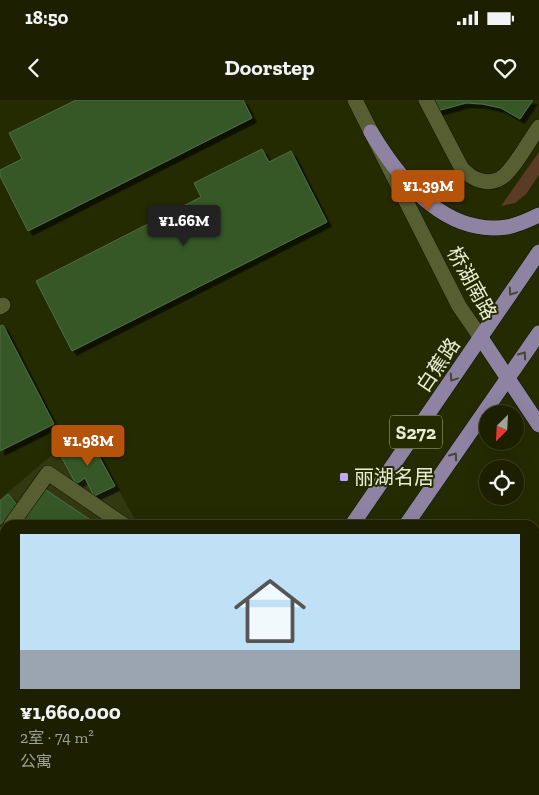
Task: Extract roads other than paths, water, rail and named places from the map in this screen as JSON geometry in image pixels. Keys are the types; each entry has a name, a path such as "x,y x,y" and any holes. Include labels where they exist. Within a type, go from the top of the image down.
{"main road":[{"path":"371,132 401,176 419,196 441,212 466,223 489,228 507,227 539,215"},
{"name":"白蕉路","path":"355,520 539,252"},
{"name":"S272","path":"409,520 539,333"},
{"name":"桥湖南路","path":"480,338 539,425"}],"street":[{"name":"桥湖南路","path":"355,100 459,306 480,338"},
{"path":"426,100 461,167 469,176 482,181 495,181 506,174 539,127"},
{"path":"16,520 48,473 117,520"}],"place":[{"name":"丽湖名居","path":"344,477"}]}
